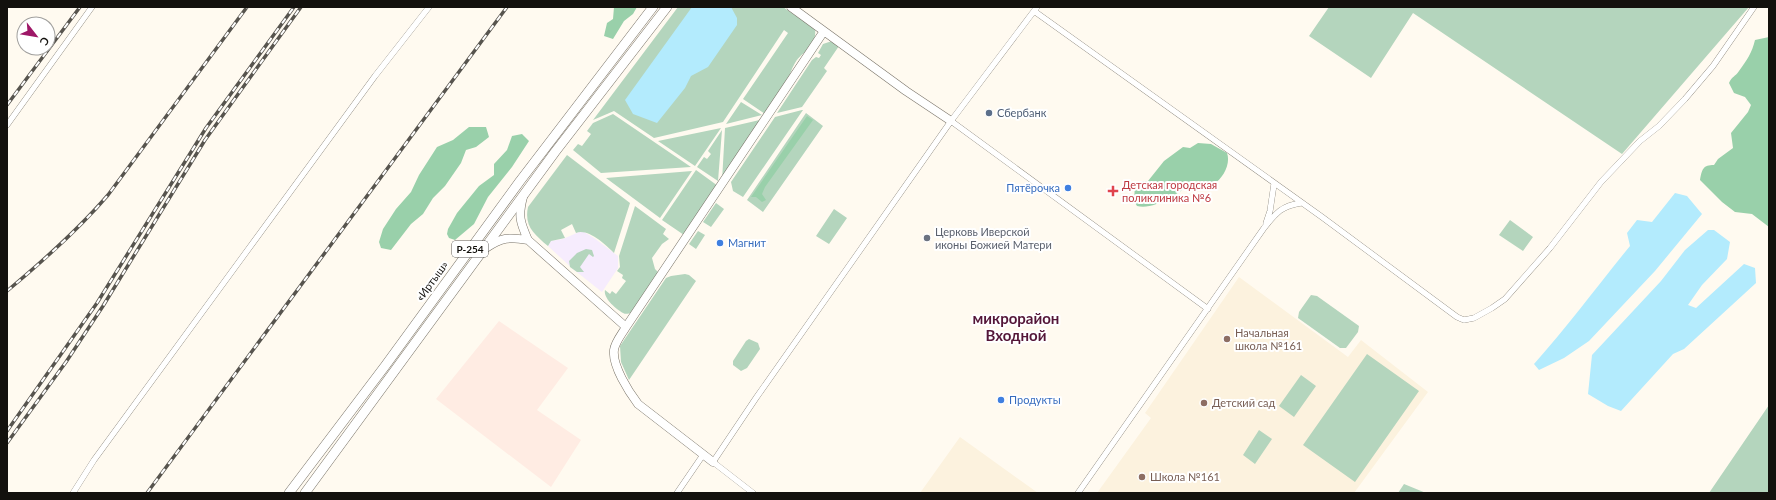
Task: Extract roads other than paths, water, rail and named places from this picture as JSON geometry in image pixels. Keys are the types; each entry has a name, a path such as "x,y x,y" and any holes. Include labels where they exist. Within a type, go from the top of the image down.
{"main road":[{"name":"«Иртыш»","path":"289,493 385,366 520,181 653,7"},
{"name":"Р-254","path":"304,493 523,197 667,7"}],"street":[{"path":"7,125 92,7"},
{"path":"73,493 94,460 375,76 429,7"},
{"path":"791,7 906,91 951,121 1208,309"},
{"path":"713,462 756,398 951,121 1035,9 1457,317 1464,320 1474,318 1504,299 1550,248 1602,182 1640,141 1659,126 1685,99 1713,66 1754,7"},
{"path":"753,493 638,404 619,372 614,357 615,344 824,31"},
{"path":"1264,228 1270,211 1274,184"},
{"path":"523,197 519,212 520,222 528,240 626,327"},
{"path":"1078,493 1264,228 1284,207 1301,203"},
{"path":"486,249 497,241 511,237 528,240"},
{"path":"677,493 703,455"}],"water":[{"path":"692,7 731,7 737,18 737,25 708,67 691,76 685,88 657,123 633,114 625,100"},
{"path":"1675,193 1687,196 1702,214 1655,271 1589,341 1564,358 1539,370 1534,364 1547,350 1630,246 1627,233 1637,220 1652,222"},
{"path":"1708,230 1714,230 1730,242 1727,259 1702,285 1688,305 1696,308 1744,264 1755,268 1756,283 1684,349 1673,354 1621,411 1608,406 1588,394 1592,355 1661,281 1685,250"}],"railway":[{"path":"7,105 80,7"},
{"path":"7,291 60,245 85,221 108,195 247,7"},
{"path":"7,431 97,303 206,128 294,7"},
{"path":"7,443 66,362 103,306 205,140 301,7"},
{"path":"147,493 507,7"}],"place":[{"name":"Сбербанк","path":"989,113"},
{"name":"Пятёрочка","path":"1068,188"},
{"name":"Детская городская поликлиника №6","path":"1113,191"},
{"name":"Церковь Иверской иконы Божией Матери","path":"927,238"},
{"name":"Магнит","path":"720,243"},
{"name":"Начальная школа №161","path":"1227,339"},
{"name":"Продукты","path":"1001,400"},
{"name":"Детский сад","path":"1204,403"},
{"name":"Школа №161","path":"1142,477"}],"district":[{"name":"микрорайон Входной","path":"1016,328"}]}
